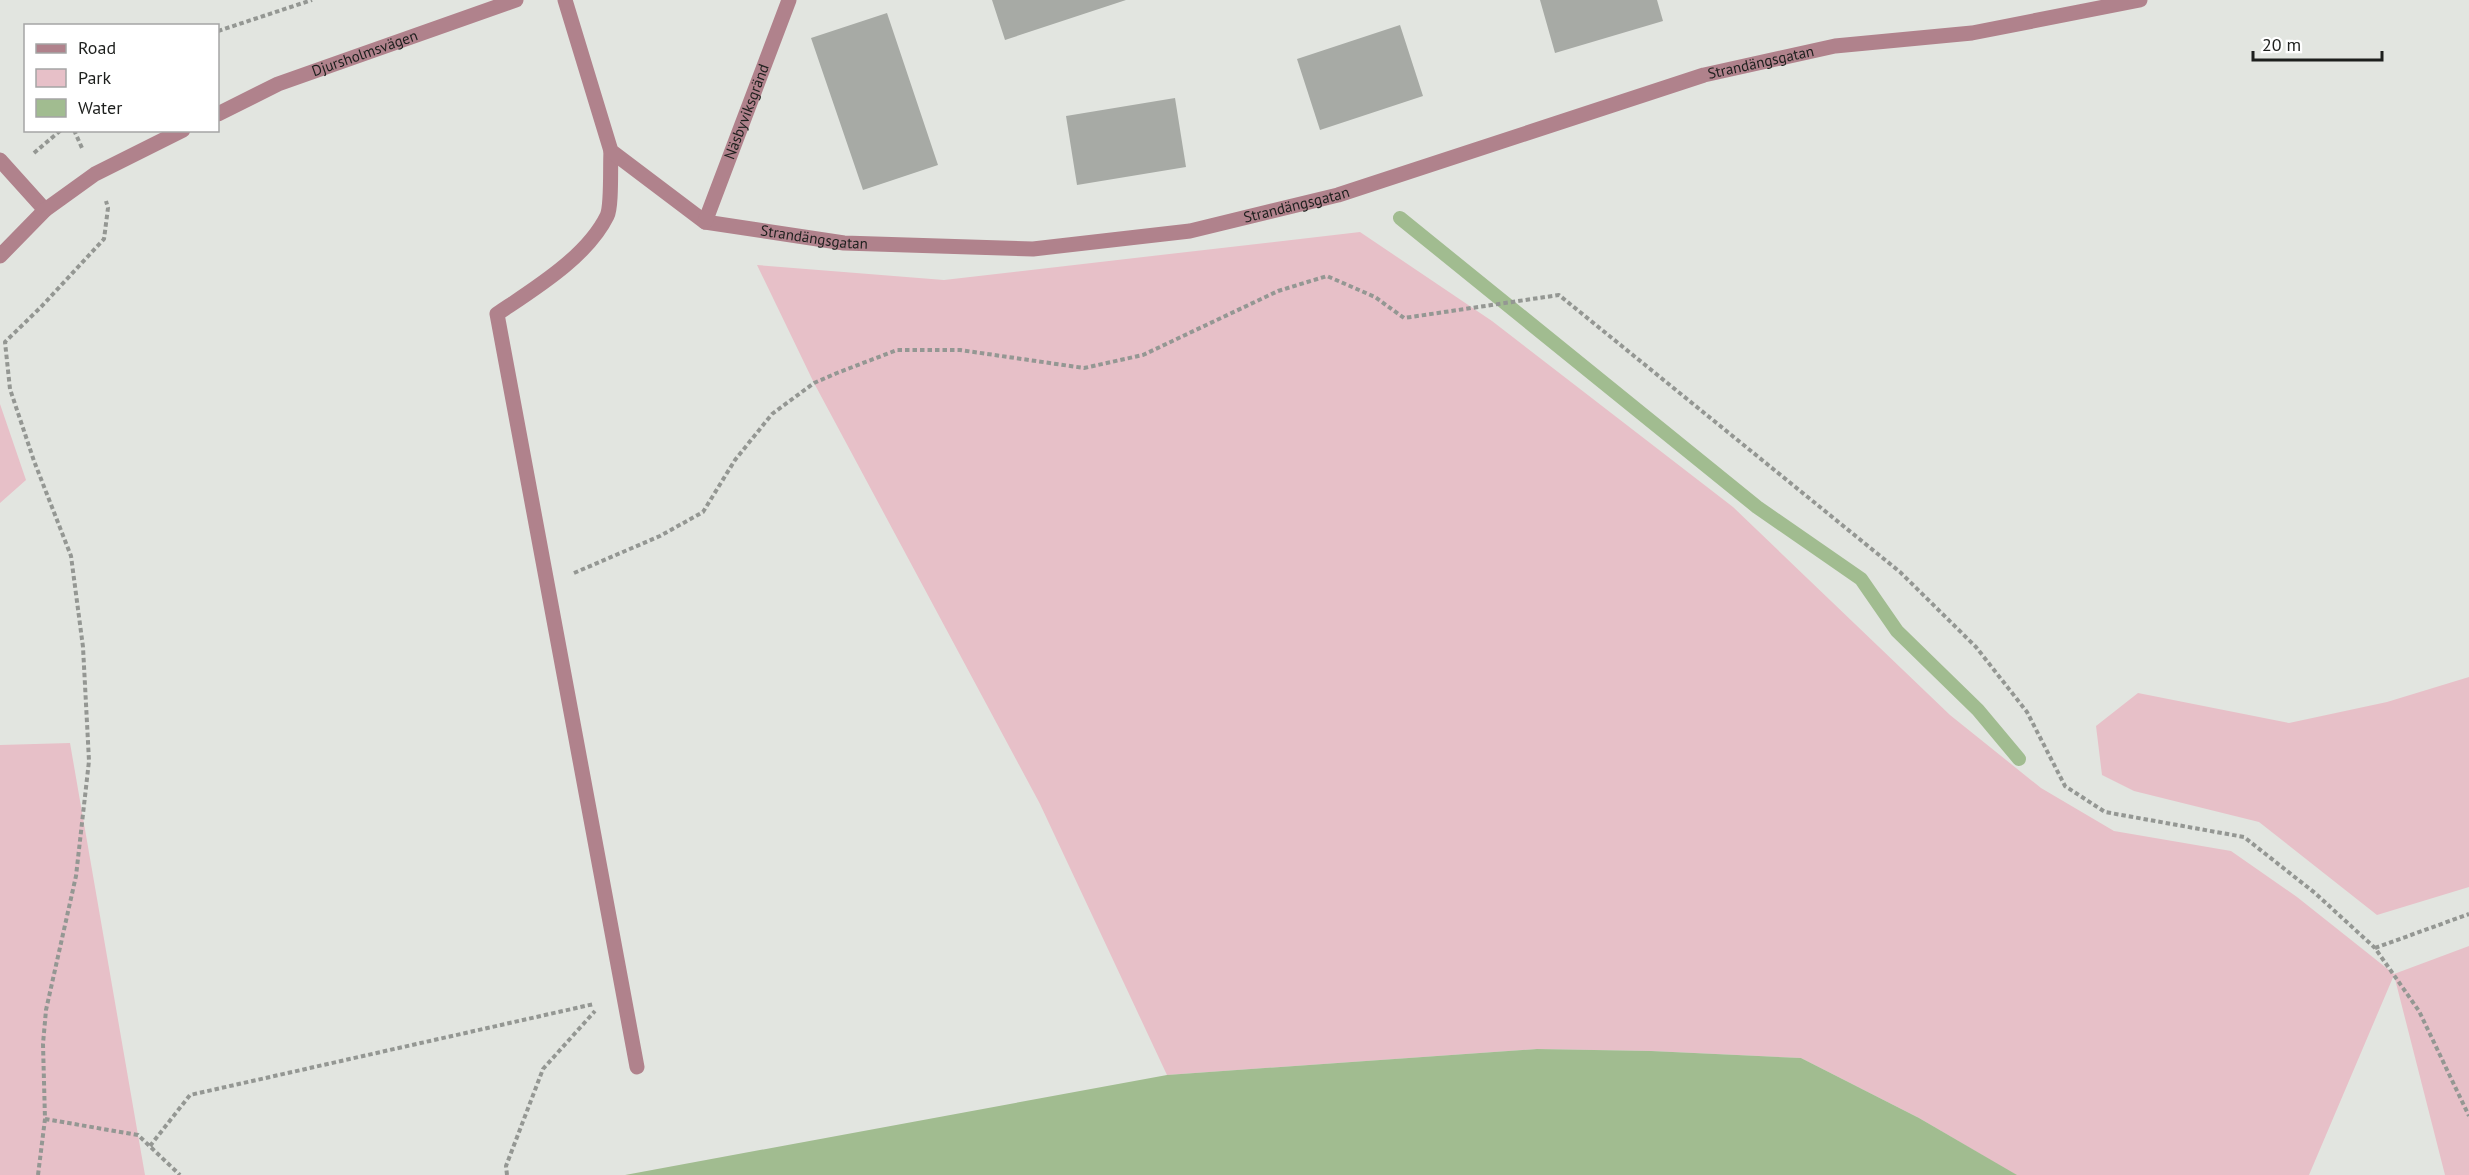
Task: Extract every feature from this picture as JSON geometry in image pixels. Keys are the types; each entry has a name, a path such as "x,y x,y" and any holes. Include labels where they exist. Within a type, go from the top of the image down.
{"street":[{"name":"Djursholmsvägen","path":"219,114 278,84 516,0"},
{"path":"565,0 611,151 608,214 580,252 543,283 497,314 637,1067"},
{"name":"Näsbyviksgränd","path":"705,222 789,0"},
{"name":"Strandängsgatan","path":"611,151 705,222 844,243 1033,249 1190,231 1338,195 1704,75 1835,46 1972,33 2140,0"},
{"path":"0,256 45,210 95,174 179,132"},
{"path":"6,165 45,210"}],"path":[{"path":"219,31 312,0"},
{"path":"6,165 59,132"},
{"path":"38,1175 45,1119 43,1044 46,1010 76,876 89,761 83,647 71,556 34,461 10,389 5,342 42,307 104,238 108,208 95,174"},
{"path":"547,584 660,536 704,512 735,460 771,414 814,383 897,350 960,350 1084,368 1143,355 1278,291 1327,276 1375,297 1404,318 1559,295 1900,572 1976,647 2027,712 2065,786 2105,812 2244,837 2315,893 2375,948 2419,1011 2469,1116"},
{"path":"2375,948 2469,914"},
{"path":"150,1146 190,1095 603,1002 543,1069 506,1166 507,1175"},
{"path":"45,1119 138,1135 180,1175"}],"green space":[{"path":"1360,232 1492,321 1733,507 1950,715 2041,788 2114,831 2231,851 2297,897 2394,974 2469,946 2469,1175 2445,1175 2394,975 2309,1175 2016,1175 1919,1118 1801,1058 1651,1051 1537,1049 1167,1075 1040,804 814,383 757,265 944,280"},
{"path":"0,404 26,480 0,503"},
{"path":"2469,677 2469,887 2377,915 2259,822 2134,791 2102,775 2096,726 2138,693 2289,723 2387,702"},
{"path":"70,743 145,1175 0,1175 0,745"}],"water":[{"path":"1537,1049 1651,1051 1801,1058 1919,1118 2017,1175 625,1175 1167,1075"}],"building":[{"path":"992,0 1126,0 1005,40"},
{"path":"1540,0 1657,0 1663,21 1555,53"},
{"path":"887,13 938,165 863,190 811,38"},
{"path":"1400,25 1423,96 1320,130 1297,59"},
{"path":"1175,98 1186,167 1077,185 1066,116"}],"waterway":[{"path":"1400,218 1757,507 1861,579 1897,631 1978,710 2019,759"}]}
